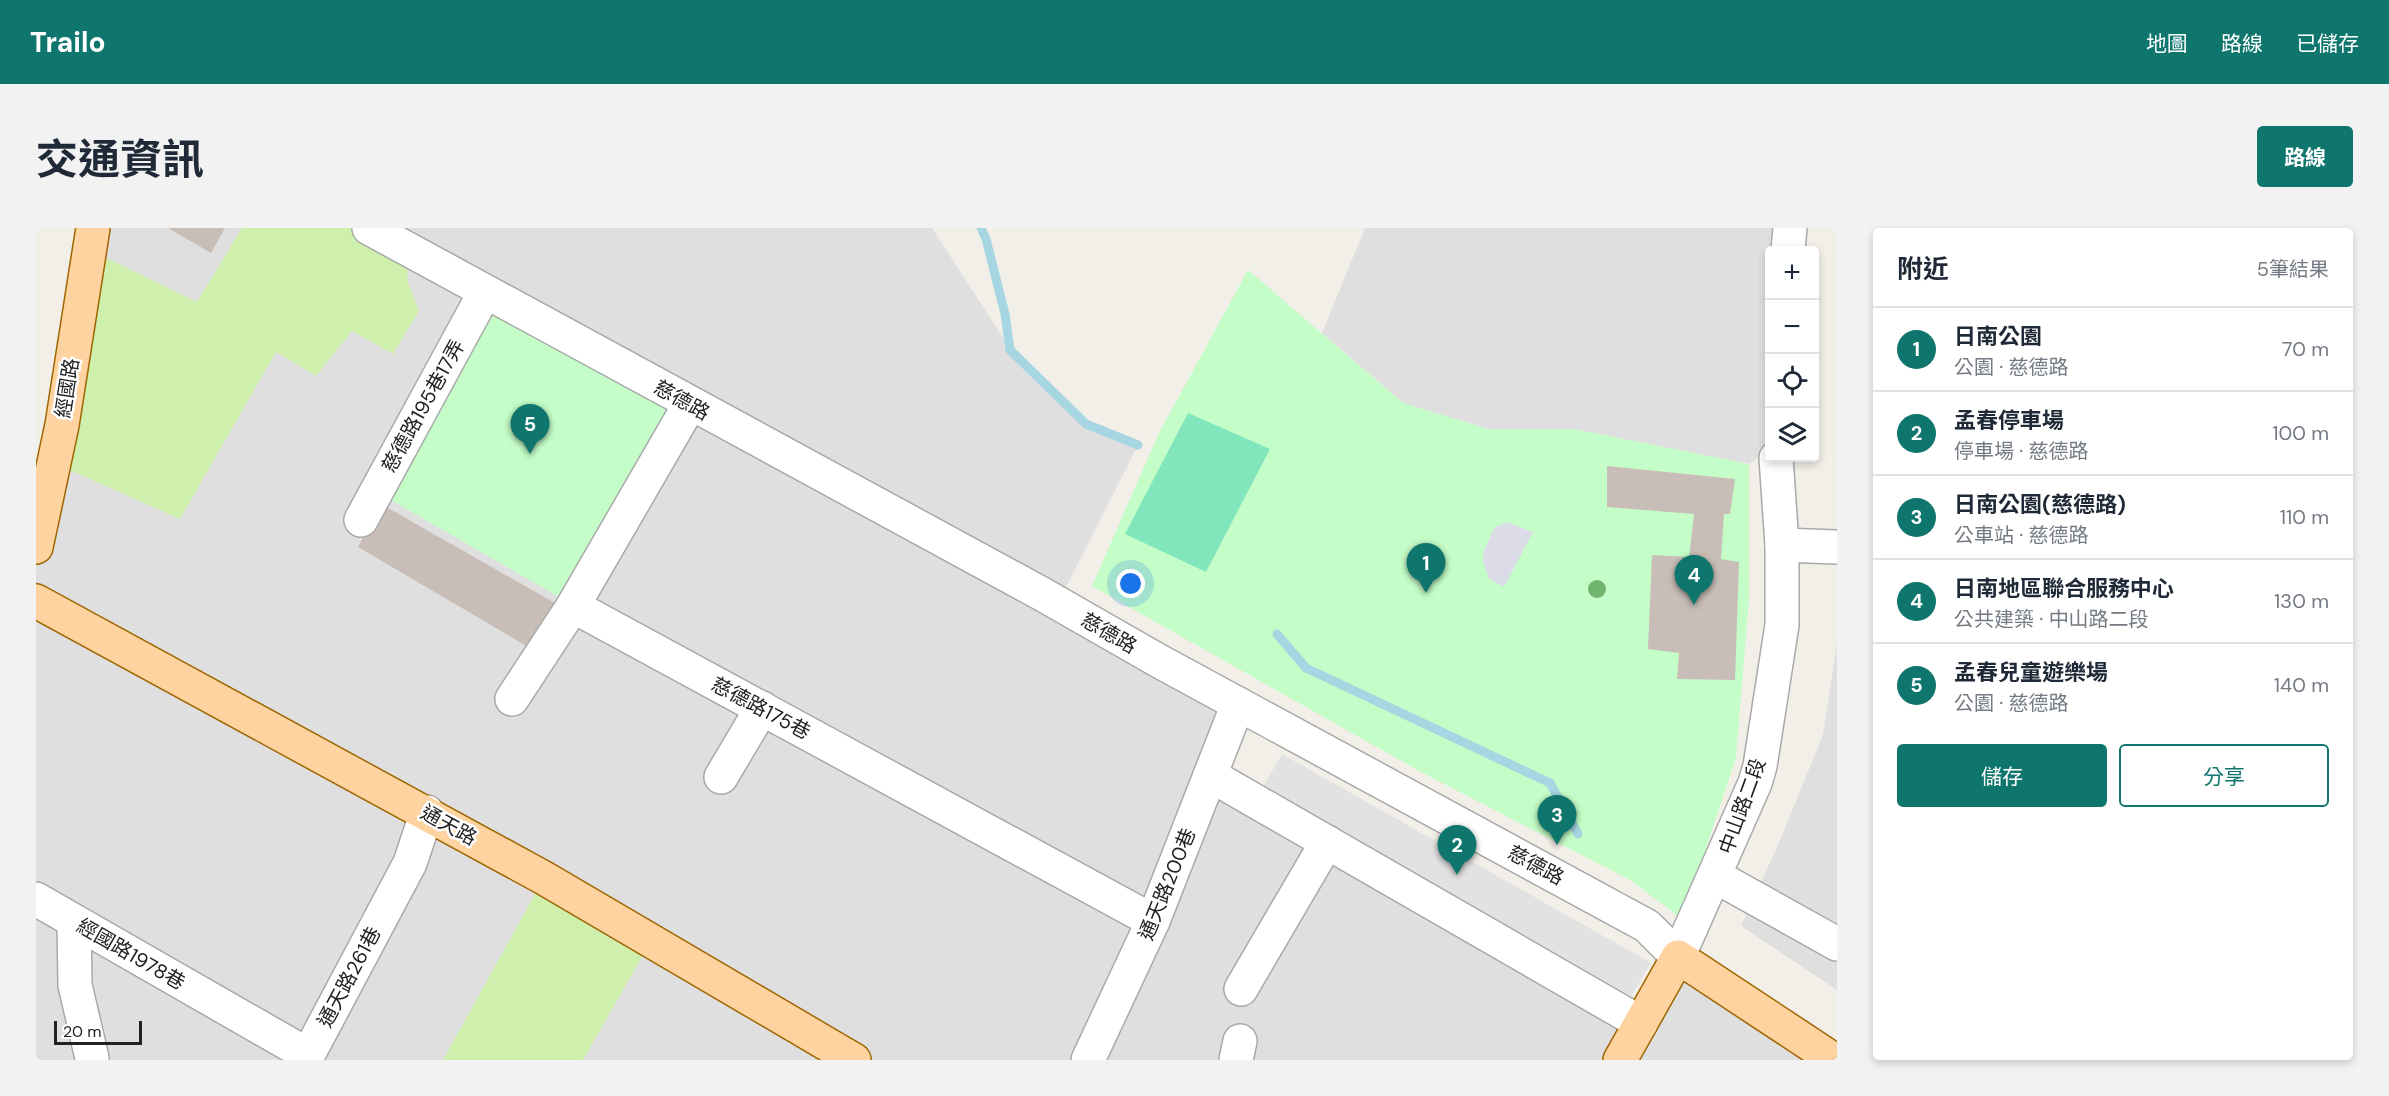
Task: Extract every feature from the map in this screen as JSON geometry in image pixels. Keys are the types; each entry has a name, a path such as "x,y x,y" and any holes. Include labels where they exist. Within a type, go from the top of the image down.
{"main road":[{"name":"經國路","path":"36,547 62,425 93,228"},
{"name":"通天路","path":"36,602 427,812 854,1060"},
{"name":"中山路二段","path":"1620,1060 1678,957"},
{"name":"慈德路","path":"1678,957 1834,1060"}],"street":[{"name":"慈德路","path":"369,228 1647,926 1678,957"},
{"path":"1788,246 1790,228"},
{"name":"慈德路195巷17弄","path":"361,520 485,292"},
{"path":"512,699 573,606 690,404"},
{"name":"中山路二段","path":"1678,957 1715,876 1760,766 1782,625 1782,545 1776,462"},
{"path":"1782,545 1837,547"},
{"name":"慈德路175巷","path":"573,606 1153,921"},
{"name":"通天路200巷","path":"1088,1060 1153,921 1238,704"},
{"path":"722,777 762,708"},
{"path":"1210,775 1641,1023"},
{"name":"通天路261巷","path":"226,1009 310,1058 410,863 427,812"},
{"path":"1241,989 1327,842"},
{"path":"1715,876 1837,944"},
{"name":"經國路1978巷","path":"36,899 226,1009"},
{"path":"74,921 75,985 92,1058"}],"shaded area":[{"path":"93,228 932,228 1011,350 1086,424 1138,445 1058,603 1238,704 1211,775 1641,1023 1678,957 1837,1060 36,1060 36,547"},
{"path":"1365,228 1790,228 1788,246 1765,246 1765,451 1749,464 1574,429 1488,429 1403,403 1322,333"},
{"path":"1507,522 1533,532 1504,587 1489,579 1483,561 1484,550 1495,527"},
{"path":"1837,644 1837,990 1741,926 1778,845 1823,735"},
{"path":"1282,754 1651,963 1631,996 1263,787"}],"green space":[{"path":"242,228 369,228 406,248 408,283 419,311 393,354 352,331 316,376 276,352 180,519 54,463 90,250 197,302"},
{"path":"1248,270 1403,403 1488,429 1574,429 1749,464 1749,599 1736,758 1682,919 1630,880 1421,772 1092,586 1159,433"},
{"path":"488,312 675,411 566,601 386,497"},
{"path":"1188,413 1270,449 1206,572 1125,534"},
{"path":"544,878 651,941 583,1060 443,1060"}],"building":[{"path":"168,228 225,228 211,253"},
{"path":"1607,466 1735,479 1730,514 1724,514 1721,559 1739,562 1735,680 1677,679 1679,653 1648,649 1652,555 1689,557 1694,514 1607,507"},
{"path":"381,504 560,606 535,651 358,547"}],"waterway":[{"path":"981,228 986,239 1005,314 1010,350 1086,424 1138,445"},
{"path":"1277,634 1306,668 1550,783 1578,834"}],"place":[{"name":"孟春兒童遊樂場","path":"530,454"},
{"name":"日南公園","path":"1426,593"},
{"name":"日南地區聯合服務中心","path":"1694,605"},
{"name":"日南公園(慈德路)","path":"1557,845"},
{"name":"孟春停車場","path":"1457,875"}]}
